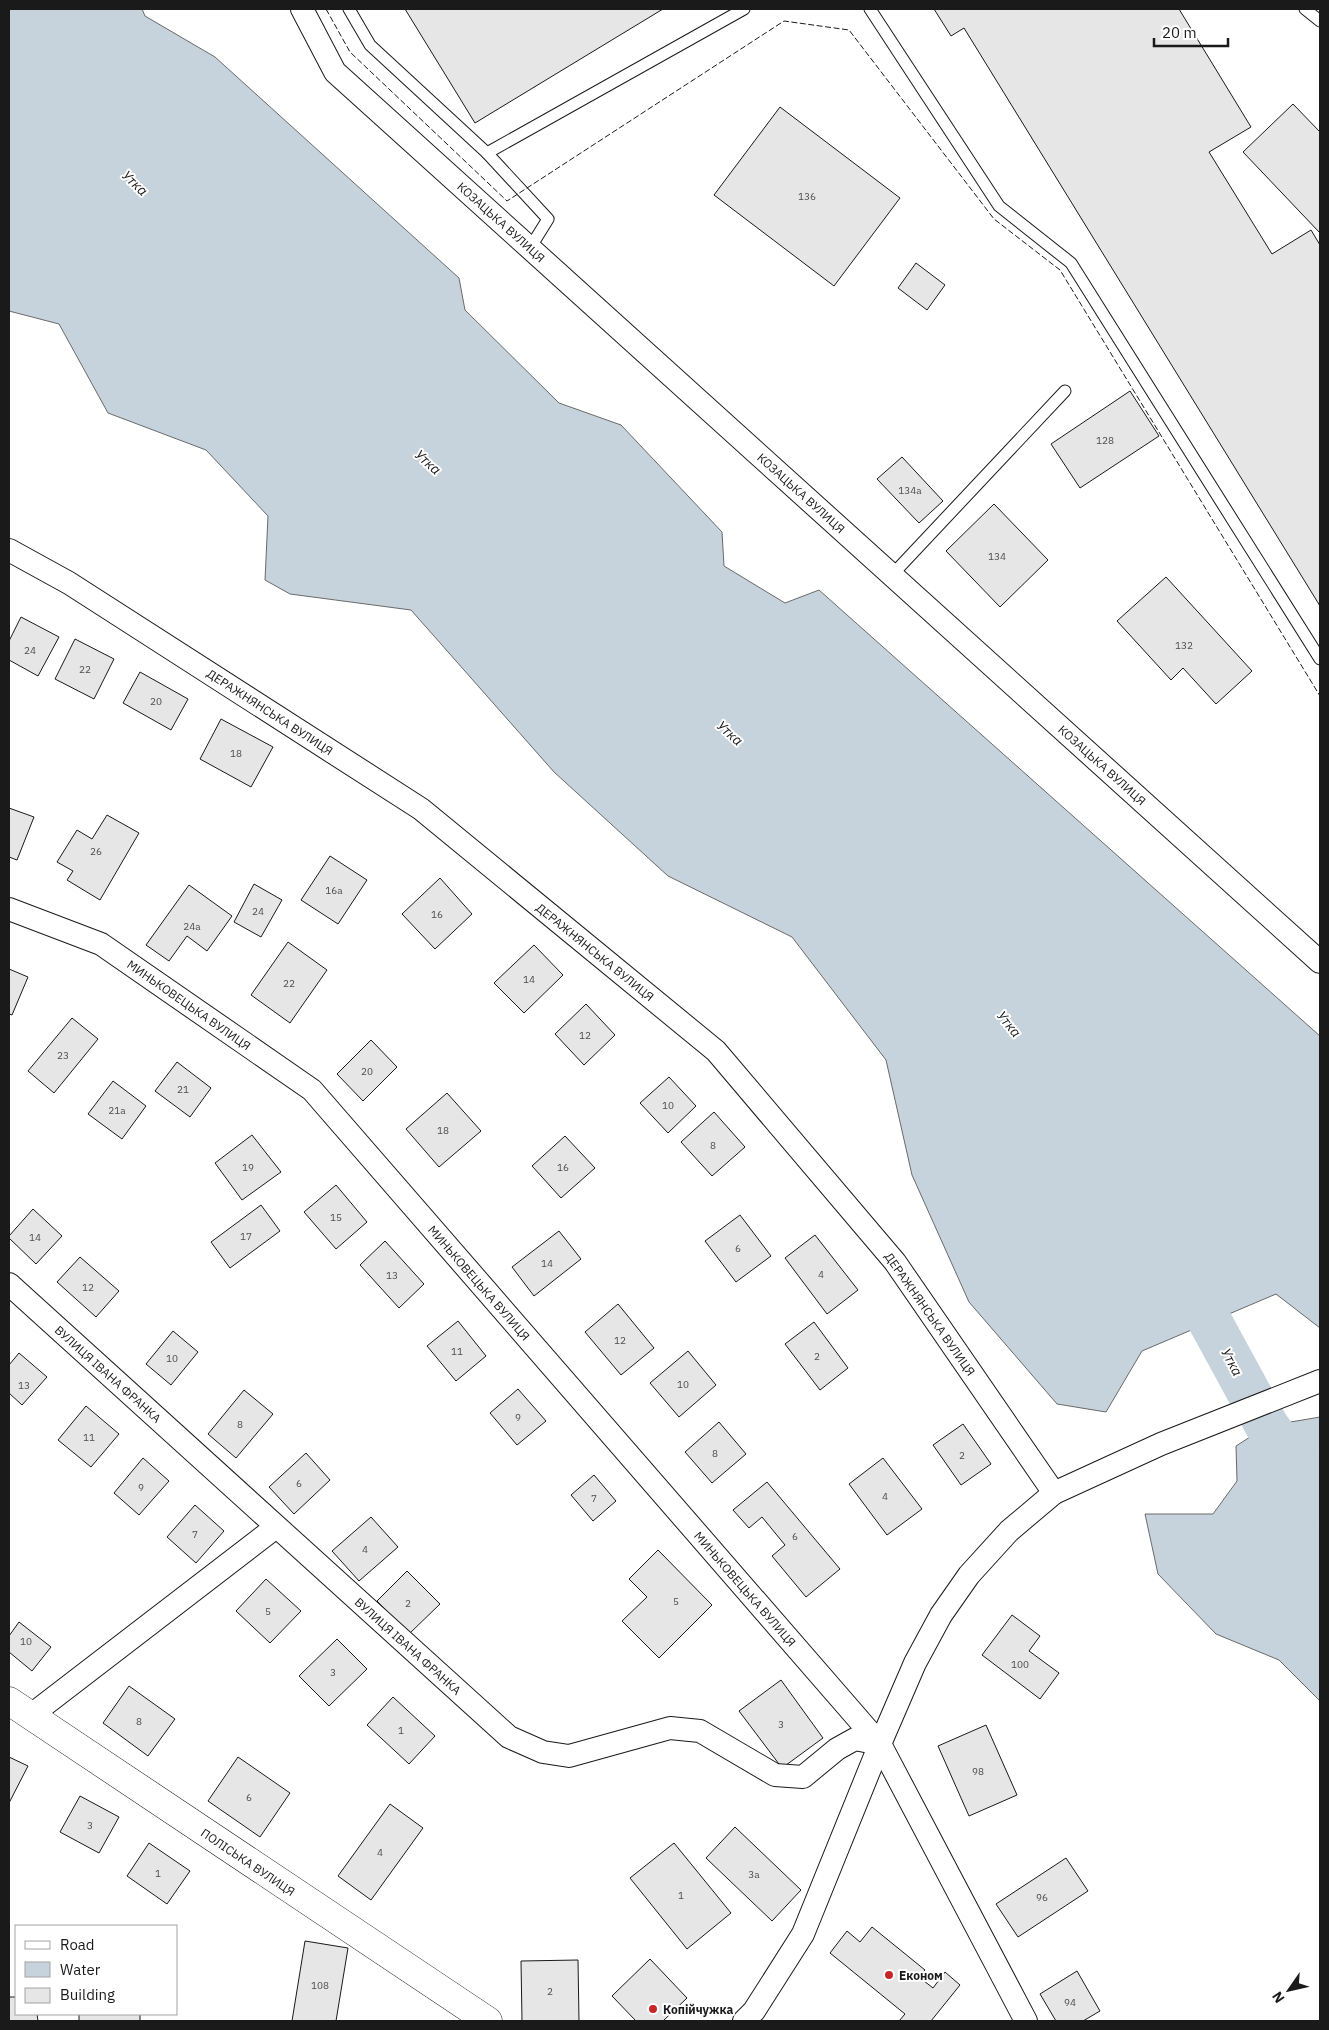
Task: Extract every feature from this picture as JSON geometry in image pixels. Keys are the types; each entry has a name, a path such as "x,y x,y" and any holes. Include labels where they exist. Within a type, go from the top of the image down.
{"main road":[{"name":"ПОЛІСЬКА ВУЛИЦЯ","path":"19,1709 475,2018"}],"street":[{"name":"КОЗАЦЬКА ВУЛИЦЯ","path":"302,9 335,72 1320,962"},
{"name":"ДЕРАЖНЯНСЬКА ВУЛИЦЯ","path":"9,550 68,582 421,809 716,1051 895,1262 1054,1493"},
{"name":"МИНЬКОВЕЦЬКА ВУЛИЦЯ","path":"9,909 101,944 312,1090 880,1744 1026,2021"},
{"name":"ВУЛИЦЯ ІВАНА ФРАНКА","path":"9,1284 509,1737 543,1752 570,1756 670,1728 700,1731 775,1775 803,1777 836,1749 855,1739 880,1744"},
{"path":"744,2021 754,2011 803,1934 880,1744 915,1664 941,1615 969,1574 1009,1531 1054,1493 1161,1444 1320,1381"},
{"path":"19,1709 276,1527"}],"lane":[{"path":"349,9 370,44 487,153 548,219 530,248"},
{"path":"487,153 744,9"},
{"path":"870,9 999,206 1071,263 1320,659"},
{"path":"1305,9 1320,21"},
{"path":"892,575 1065,391"}],"water":[{"path":"9,9 142,9 145,16 215,57 459,278 465,310 559,403 621,425 722,532 724,566 785,603 819,590 1320,1036 1320,1328 1276,1294 1142,1351 1106,1412 1057,1404 969,1302 912,1175 886,1060 792,937 668,876 554,772 411,610 290,594 265,580 268,516 206,450 108,413 59,324 9,311"},
{"path":"1320,1417 1320,1701 1279,1660 1216,1634 1158,1574 1145,1514 1213,1514 1237,1481 1236,1446 1267,1426"}],"building":[{"path":"405,9 663,9 475,123"},
{"path":"934,9 1179,9 1251,127 1209,152 1272,254 1311,230 1320,245 1320,606 964,28 951,36"},
{"path":"1293,104 1320,132 1320,233 1243,152"},
{"path":"780,107 900,198 834,286 714,195"},
{"path":"916,263 945,285 927,310 898,288"},
{"path":"1130,391 1159,436 1080,488 1051,444"},
{"path":"902,457 943,501 919,523 877,479"},
{"path":"994,504 1048,560 1000,607 946,551"},
{"path":"1166,577 1252,671 1216,704 1183,668 1171,680 1117,621"},
{"path":"21,617 59,637 38,676 9,660 9,641"},
{"path":"75,639 114,659 94,699 55,679"},
{"path":"140,672 188,699 171,730 123,703"},
{"path":"221,719 273,747 251,787 200,759"},
{"path":"9,808 34,817 17,860 9,857"},
{"path":"107,815 139,833 100,900 67,880 73,871 57,862 77,830 92,839"},
{"path":"330,856 367,880 338,924 301,900"},
{"path":"440,878 472,914 435,949 402,914"},
{"path":"254,884 282,900 261,937 234,922"},
{"path":"189,885 232,916 207,951 187,936 169,961 146,945"},
{"path":"288,942 327,970 290,1023 251,995"},
{"path":"534,945 563,975 524,1013 494,983"},
{"path":"9,969 28,977 12,1015 9,1014"},
{"path":"586,1004 615,1035 584,1065 555,1034"},
{"path":"72,1018 98,1039 54,1093 28,1071"},
{"path":"371,1040 397,1067 363,1101 337,1074"},
{"path":"177,1062 211,1088 190,1117 155,1091"},
{"path":"669,1077 696,1106 668,1133 640,1103"},
{"path":"113,1081 146,1106 122,1139 88,1114"},
{"path":"447,1093 481,1131 439,1167 406,1129"},
{"path":"714,1112 745,1147 712,1176 681,1142"},
{"path":"252,1135 281,1172 242,1200 215,1163"},
{"path":"565,1136 595,1168 561,1198 532,1166"},
{"path":"336,1185 367,1222 336,1249 304,1212"},
{"path":"261,1205 280,1231 230,1268 211,1242"},
{"path":"33,1209 62,1236 36,1264 9,1238"},
{"path":"740,1215 771,1256 736,1282 705,1241"},
{"path":"559,1231 581,1259 534,1296 512,1267"},
{"path":"815,1235 858,1290 827,1314 785,1258"},
{"path":"385,1241 424,1284 399,1308 360,1265"},
{"path":"80,1257 119,1291 96,1317 57,1282"},
{"path":"618,1304 654,1348 621,1375 585,1332"},
{"path":"458,1321 486,1356 456,1381 427,1346"},
{"path":"814,1322 848,1368 820,1390 785,1344"},
{"path":"173,1331 198,1352 171,1385 146,1364"},
{"path":"688,1351 716,1385 679,1417 650,1383"},
{"path":"19,1353 47,1377 22,1405 9,1393 9,1365"},
{"path":"518,1389 546,1421 517,1445 490,1413"},
{"path":"244,1390 273,1414 236,1458 208,1434"},
{"path":"86,1406 119,1434 91,1467 58,1440"},
{"path":"719,1422 746,1454 712,1483 685,1452"},
{"path":"963,1424 991,1464 961,1485 933,1445"},
{"path":"306,1453 330,1480 294,1514 269,1487"},
{"path":"143,1458 169,1481 139,1515 114,1493"},
{"path":"883,1458 922,1509 887,1535 849,1484"},
{"path":"594,1475 616,1501 593,1521 571,1495"},
{"path":"767,1482 840,1569 806,1597 772,1556 785,1545 762,1517 749,1528 733,1510"},
{"path":"195,1505 224,1531 196,1563 167,1537"},
{"path":"371,1517 398,1547 359,1581 332,1551"},
{"path":"658,1550 712,1605 659,1658 622,1621 647,1597 629,1579"},
{"path":"407,1571 440,1604 409,1634 377,1601"},
{"path":"266,1579 301,1611 270,1643 236,1611"},
{"path":"1012,1615 1040,1636 1029,1651 1059,1673 1040,1699 982,1655"},
{"path":"19,1622 51,1647 32,1671 9,1652 9,1636"},
{"path":"337,1639 367,1669 329,1706 299,1676"},
{"path":"781,1680 823,1738 782,1768 739,1711"},
{"path":"129,1686 175,1719 148,1756 103,1723"},
{"path":"393,1697 435,1736 409,1764 367,1725"},
{"path":"986,1725 1017,1795 969,1816 938,1746"},
{"path":"9,1757 28,1766 9,1803"},
{"path":"238,1757 290,1793 260,1837 208,1801"},
{"path":"80,1796 119,1817 99,1853 60,1832"},
{"path":"390,1804 423,1828 371,1900 338,1876"},
{"path":"735,1827 801,1890 772,1921 706,1858"},
{"path":"149,1843 190,1871 167,1904 127,1876"},
{"path":"674,1843 731,1913 687,1949 630,1878"},
{"path":"1066,1858 1088,1891 1018,1937 996,1904"},
{"name":"Економ","path":"872,1927 925,1970 919,1977 933,1988 945,1972 960,1985 931,2021 899,2021 905,2014 830,1953 847,1931 860,1942"},
{"path":"305,1941 348,1948 336,2021 292,2021"},
{"path":"650,1959 687,1998 663,2021 636,2021 612,1996"},
{"path":"578,1960 579,2021 522,2021 521,1961"},
{"path":"1077,1971 1100,2011 1083,2021 1056,2021 1040,1994"},
{"path":"9,1997 15,1997 15,2015 37,2015 38,2021 9,2021"},
{"path":"79,2015 140,2015 140,2021 79,2021"}],"waterway":[{"name":"Утка","path":"1182,1270 1267,1426 1320,1500"}],"fence":[{"path":"326,9 350,52 507,201 784,21 849,30 994,219 1060,270 1320,696"}],"place":[{"name":"Економ","path":"889,1975"},
{"name":"Копійчужка","path":"653,2009"}]}
